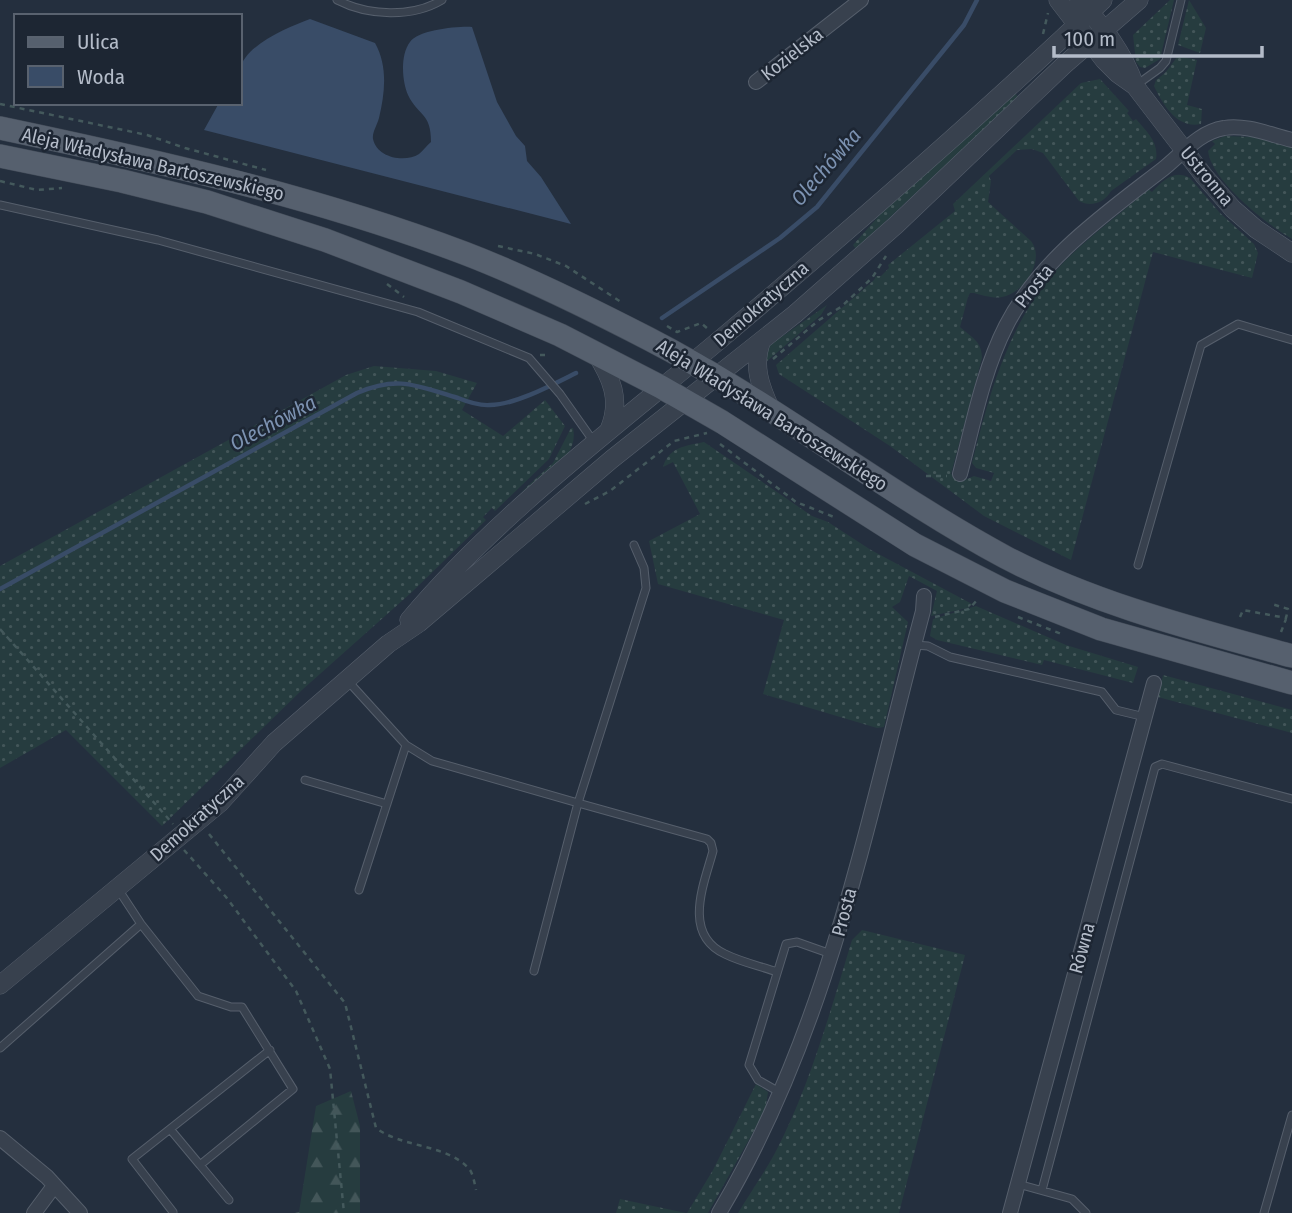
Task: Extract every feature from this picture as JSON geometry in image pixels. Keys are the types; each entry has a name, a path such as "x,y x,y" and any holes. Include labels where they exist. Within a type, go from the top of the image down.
{"main road":[{"name":"Aleja Władysława Bartoszewskiego","path":"0,128 214,175 412,235 465,254 543,288 692,362 940,520 1045,576 1099,598 1177,624 1292,656"},
{"name":"Aleja Władysława Bartoszewskiego","path":"0,156 207,202 267,220 461,292 533,322 662,387 915,545 1005,591 1042,608 1101,629 1292,683"}],"street":[{"name":"Kozielska","path":"756,82 861,0"},
{"name":"Ustronna","path":"1058,0 1090,43 1118,74 1135,86 1233,209 1256,229 1292,253"},
{"name":"Demokratyczna","path":"388,644 419,623 684,400 762,340 896,225 1139,0"},
{"name":"Ustronna","path":"1091,4 1104,31 1129,67 1135,86"},
{"name":"Demokratyczna","path":"0,985 232,791 274,743 388,644 462,563 609,430 865,215 1077,26 1091,4"},
{"name":"Prosta","path":"961,470 995,350 1005,327 1031,286 1114,205 1207,134 1224,128 1241,128 1292,140"},
{"path":"762,340 757,355 758,374 771,410"},
{"path":"595,352 608,374 616,396 615,414 609,430"},
{"name":"Prosta","path":"719,1213 782,1093 832,954 921,618 924,596"},
{"name":"Równa","path":"1010,1213 1154,683"},
{"path":"0,1138 39,1169 80,1213"},
{"path":"34,1213 54,1186"}],"lane":[{"path":"337,0 368,9 404,14 428,8 442,0"},
{"path":"1135,86 1166,61 1181,0"},
{"path":"0,205 158,240 410,309 522,354 545,375 594,443"},
{"path":"1138,565 1201,345 1238,324 1292,340"},
{"path":"534,971 578,803 646,588 644,568 634,545"},
{"path":"914,645 928,646 950,657 1102,692 1116,710 1145,716"},
{"path":"347,680 406,745 432,761 707,839 713,850 698,912 706,937 723,954 777,972"},
{"path":"359,890 406,745"},
{"path":"1042,1190 1155,767 1163,764 1292,799"},
{"path":"305,780 387,804"},
{"path":"117,889 198,996 230,1007 242,1007 293,1089 200,1165"},
{"path":"0,1048 141,924"},
{"path":"782,1093 758,1080 749,1065 786,944 797,942 832,954"},
{"path":"173,1212 132,1159 270,1050"},
{"path":"1264,1213 1292,1115"},
{"path":"170,1129 229,1200"},
{"path":"1018,1184 1072,1199 1086,1213"}],"path":[{"path":"0,181 37,190 68,188"},
{"path":"384,282 405,297 410,309"},
{"path":"540,355 548,355"},
{"path":"926,476 947,476 961,470"},
{"path":"921,618 969,609 978,598"},
{"path":"1272,604 1289,609 1281,632"},
{"path":"1240,617 1243,610 1286,618"},
{"path":"0,629 169,819 175,827 175,840 226,897 296,991 330,1069 344,1213"},
{"path":"198,821 345,1003 376,1128 393,1138 448,1154 470,1170 476,1191"}],"green space":[{"path":"1170,0 1174,0 1160,59 1145,68 1140,67 1136,62 1133,35"},
{"path":"1189,0 1206,28 1200,53 1178,45"},
{"path":"1178,56 1197,60 1187,105 1202,109 1201,124 1192,125 1178,119 1166,108 1154,86 1156,80"},
{"path":"1100,79 1129,111 1127,113 1133,121 1136,119 1151,137 1156,147 1156,159 1093,204 1079,201 1043,153 1032,149 1017,150 989,176 991,181 988,202 1031,241 1036,257 1025,283 1010,294 995,298 970,293 968,297 960,327 978,343 982,358 951,474 967,479 974,476 991,481 994,473 976,468 972,463 994,383 1015,332 1044,285 1063,263 1148,189 1152,192 1164,180 1173,176 1190,178 1220,213 1254,244 1258,253 1252,278 1153,252 1071,560 984,516 890,446 779,374 776,365 876,276 881,276 889,268 888,265 955,211 953,204 1081,83"},
{"path":"1015,93 1018,97 856,249 853,245 893,200"},
{"path":"1225,136 1253,137 1292,146 1292,239 1242,201 1211,163 1208,151 1215,144 1212,141"},
{"path":"827,305 821,315 766,362 764,357 770,345"},
{"path":"374,366 436,371 477,383 462,410 503,436 545,400 565,426 549,459 495,511 492,508 483,517 486,520 412,592 302,690 162,826 66,730 0,768 0,566 346,375"},
{"path":"571,428 574,439 565,458 548,474 520,493 553,463"},
{"path":"704,442 812,516 828,522 871,550 972,604 968,608 931,616 937,591 909,576 900,602 892,607 908,622 884,727 877,728 763,694 784,620 658,584 649,541 700,514 673,462 663,467 674,451"},
{"path":"976,606 1066,645 1138,667 1133,683 1044,660 1042,665 937,640 930,636 933,619"},
{"path":"1163,675 1292,710 1292,733 1158,697"},
{"path":"862,930 965,955 899,1213 738,1213 771,1160 799,1102 852,940"},
{"path":"756,1084 768,1092 765,1111 708,1213 687,1213 713,1170"},
{"path":"351,1091 360,1126 360,1213 294,1213 299,1212 316,1106"},
{"path":"620,1199 686,1213 616,1213"}],"water":[{"path":"310,19 375,43 384,70 384,89 373,139 380,151 392,157 406,158 419,154 431,142 429,125 406,89 403,68 407,47 421,34 448,28 472,27 497,102 516,136 525,146 527,161 541,177 571,224 204,130 218,105 242,105 243,61 258,45"}],"waterway":[{"name":"Olechówka","path":"662,318 780,238 817,207 964,25 977,0"},
{"name":"Olechówka","path":"0,589 357,393 385,384 408,384 490,405 522,398 576,373"}]}
